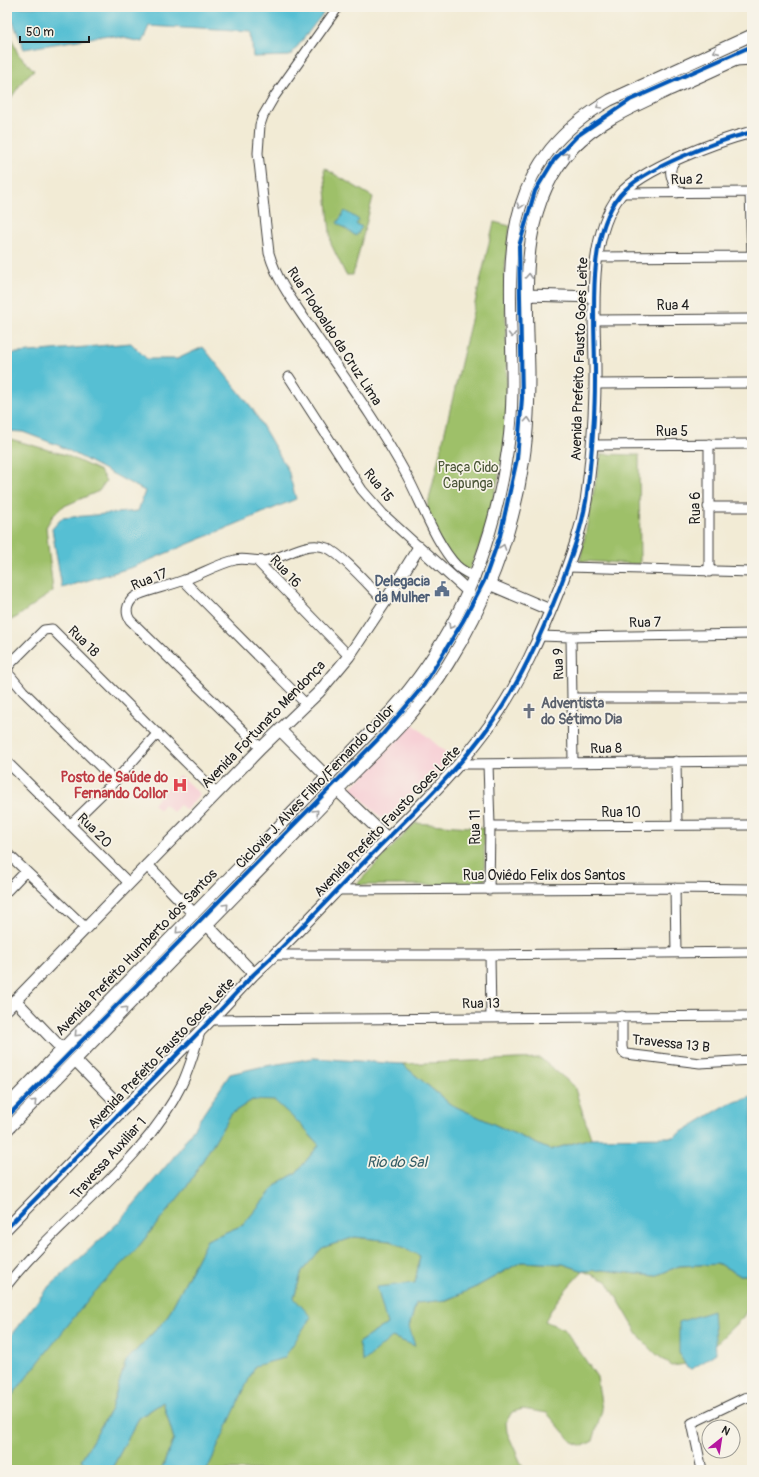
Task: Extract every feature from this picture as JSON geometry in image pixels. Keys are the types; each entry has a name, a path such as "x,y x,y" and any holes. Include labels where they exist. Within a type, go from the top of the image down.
{"street":[{"name":"Rua Flodoaldo da Cruz Lima","path":"338,7 274,97 263,116 260,125 258,153 269,253 273,267 285,291 379,429 406,475 441,544 458,566 475,577"},
{"name":"Avenida Prefeito Humberto dos Santos","path":"7,1106 408,692 424,670 445,636 469,592 493,522 508,446 512,379 511,261 514,234 518,213 527,187 539,165 560,138 590,112 610,100 752,35"},
{"path":"7,1130 403,724 418,706 449,662 489,584 506,538 518,492 523,466 528,414 528,295 530,247 534,218 546,188 569,152 590,133 608,120 633,107 752,53"},
{"path":"733,61 752,60"},
{"path":"692,62 699,77"},
{"name":"Avenida Prefeito Fausto Goes Leite","path":"7,1228 122,1108 200,1031 459,764 489,726 510,694 539,636 568,567 585,508 592,445 595,384 594,297 597,257 604,227 611,210 622,193 650,173 675,160 708,146 752,132"},
{"path":"675,160 670,172 677,193"},
{"path":"597,257 752,256 751,192"},
{"name":"Rua 2","path":"622,193 751,192"},
{"path":"528,295 594,297"},
{"name":"Rua 4","path":"595,320 752,319"},
{"name":"Rua 15","path":"289,377 362,490 383,514 469,592"},
{"path":"595,384 752,384"},
{"name":"Rua 6","path":"709,444 709,572"},
{"name":"Rua 5","path":"592,445 752,444"},
{"path":"708,507 752,507"},
{"path":"257,561 268,560 313,546 328,548 338,554 385,602"},
{"name":"Avenida Fortunato Mendonça","path":"7,1008 261,748 306,704 349,656 419,547"},
{"name":"Rua 16","path":"184,581 236,560 257,561 349,656"},
{"path":"568,567 752,572"},
{"name":"Rua 17","path":"261,748 128,617 127,611 129,604 134,597 144,592 184,581 306,704"},
{"path":"489,584 550,610"},
{"name":"Rua 18","path":"115,781 11,678 8,672 9,666 12,662 44,630 53,630 217,793"},
{"name":"Rua 7","path":"539,636 571,637 752,634"},
{"name":"Rua 9","path":"571,637 573,763"},
{"path":"408,692 418,706"},
{"path":"573,698 752,698"},
{"path":"280,730 327,777"},
{"path":"70,825 115,781 158,733"},
{"name":"Rua 8","path":"459,764 752,761"},
{"name":"Rua 20","path":"7,762 129,883"},
{"path":"676,762 677,825"},
{"name":"Rua 11","path":"488,764 490,826 489,890"},
{"path":"337,790 387,838"},
{"name":"Rua 10","path":"490,826 752,825"},
{"path":"7,853 86,928"},
{"path":"147,865 194,914"},
{"path":"7,891 26,871"},
{"path":"675,888 676,953"},
{"name":"Rua Oviêdo Felix dos Santos","path":"336,890 752,889"},
{"path":"207,925 254,974"},
{"path":"274,955 490,955 752,952"},
{"path":"490,955 491,1017"},
{"path":"15,1000 62,1049"},
{"name":"Travessa 13 B","path":"622,1016 622,1047 625,1053 700,1063 752,1060"},
{"name":"Rua 13","path":"210,1020 752,1016"},
{"name":"Travessa Auxiliar 1","path":"7,1285 36,1251 116,1174 164,1116 182,1084 200,1031"},
{"path":"75,1060 122,1108"},
{"path":"702,1470 692,1423 744,1398 752,1398"}],"shaded area":[{"path":"413,724 452,758 388,825 351,788"},
{"name":"Posto de Saúde do Fernando Collor","path":"179,775 200,794 186,810 180,805 173,812 164,804 159,810 153,804"}],"green space":[{"path":"7,28 18,54 34,70 24,79 7,104"},
{"path":"324,168 373,197 353,275 346,275 331,244"},
{"name":"Praça Cido Capunga","path":"494,222 510,226 505,267 507,393 505,446 487,528 469,571 463,579 439,540 427,508"},
{"path":"7,438 66,455 100,471 106,481 99,491 62,507 52,517 46,527 53,591 17,617 7,622"},
{"path":"601,454 639,455 640,564 580,561"},
{"path":"415,823 484,828 485,885 356,885"},
{"path":"540,1058 574,1086 591,1138 550,1150 450,1104 402,1064"},
{"path":"252,1100 275,1100 319,1145 296,1173 277,1184 243,1225 207,1240 166,1319 126,1361 111,1409 81,1460 94,1470 7,1470 7,1402 91,1295 134,1252 186,1188 231,1114"},
{"path":"355,1237 391,1241 420,1256 415,1283 387,1324 358,1343 392,1337 414,1345 409,1327 416,1303 447,1300 476,1287 521,1262 563,1264 584,1271 603,1270 655,1276 679,1266 720,1264 739,1275 752,1275 752,1302 743,1317 701,1358 693,1363 672,1366 656,1354 641,1339 607,1281 583,1271 562,1294 545,1321 565,1330 597,1377 602,1410 593,1441 583,1446 572,1442 547,1413 523,1409 512,1412 506,1422 507,1432 524,1470 207,1470 255,1365 284,1358 294,1298 302,1271 322,1248"},
{"path":"163,1402 174,1439 161,1470 111,1470 139,1418"}],"water":[{"path":"7,7 328,7 290,56 253,57 251,32 149,26 142,42 108,35 24,49"},
{"path":"345,211 359,220 356,224 362,227 356,236 337,223"},
{"path":"131,343 147,359 177,359 203,347 252,408 288,470 296,499 133,567 62,588 52,529 62,518 138,511 145,491 60,446 23,432 7,431 7,354"},
{"name":"Rio do Sal","path":"314,1058 402,1064 450,1104 550,1150 591,1138 673,1137 728,1104 752,1097 752,1275 739,1275 720,1264 679,1266 655,1276 603,1270 584,1271 563,1264 521,1262 476,1287 446,1300 416,1303 409,1327 415,1346 392,1337 363,1362 358,1343 387,1324 377,1287 415,1283 420,1256 391,1241 355,1237 322,1248 302,1271 294,1298 311,1317 284,1358 255,1366 207,1470 161,1470 174,1439 163,1402 139,1418 111,1470 94,1470 81,1460 111,1409 126,1361 166,1319 207,1240 243,1225 277,1184 296,1173 319,1145 300,1124 275,1101 252,1100 231,1114 186,1188 134,1252 91,1296 7,1402 7,1340 46,1290 119,1222 177,1153 230,1074 260,1067"},
{"path":"713,1311 716,1353 692,1369 687,1368 679,1353 679,1322"}],"cycle path":[{"name":"Ciclovia J. Alves Filho/Fernando Collor","path":"7,1117 382,735 424,685 463,621 484,581 500,536 517,459 522,398 519,246 535,191 554,160 577,136 630,100 752,46"},
{"path":"7,1228 253,975 436,790 477,742 501,709 520,676 545,623 569,562 584,512 593,433 595,380 594,284 601,235 609,214 620,195 645,175 701,149 752,132"}],"place":[{"name":"Delegacia da Mulher","path":"442,589"},
{"name":"Adventista do Sétimo Dia","path":"529,711"},
{"name":"Posto de Saúde do Fernando Collor","path":"180,785"}]}
